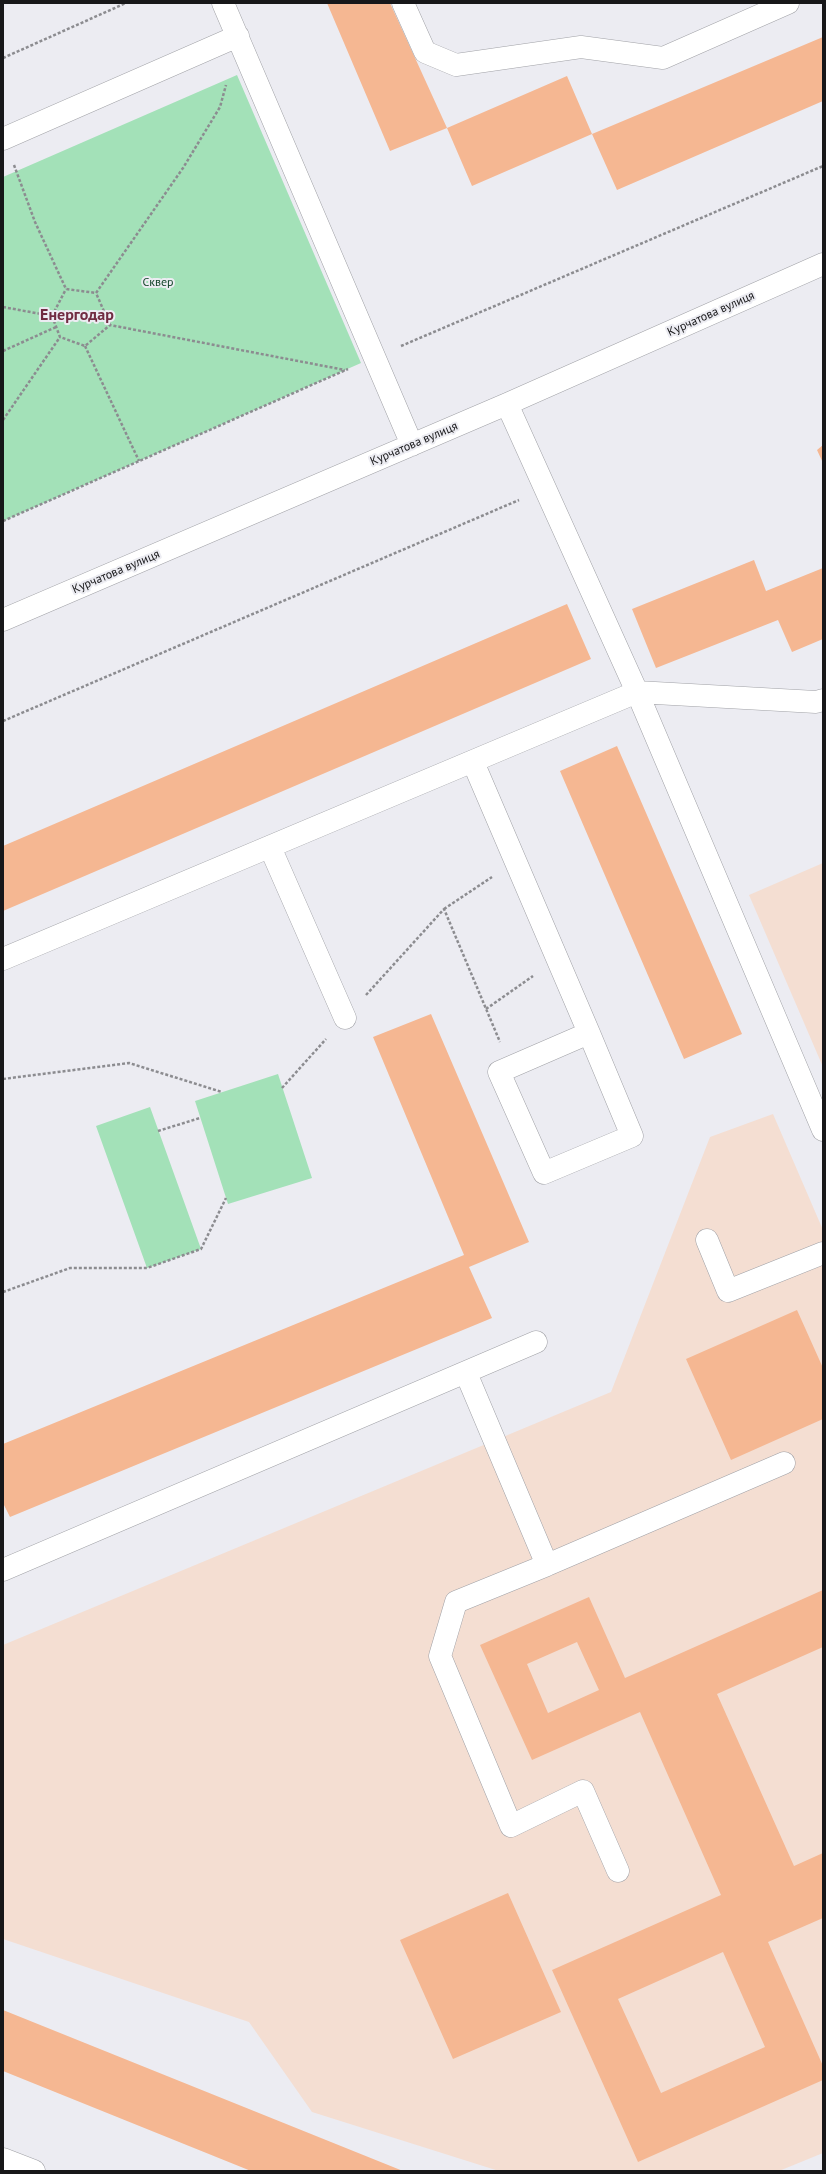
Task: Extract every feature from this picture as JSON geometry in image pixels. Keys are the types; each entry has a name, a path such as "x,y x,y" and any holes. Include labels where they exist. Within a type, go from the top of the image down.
{"street":[{"path":"223,3 412,444"},
{"path":"403,3 425,52 456,65 581,47 663,58 788,3"},
{"path":"4,138 238,36"},
{"name":"Курчатова вулиця","path":"3,620 507,404 823,264"},
{"path":"507,404 637,692 823,1130"},
{"path":"3,959 637,692 816,702 823,700"},
{"path":"473,762 589,1033 632,1136 544,1173 499,1072 589,1033"},
{"path":"270,847 345,1018"},
{"path":"706,1240 728,1291 823,1253"},
{"path":"3,1570 536,1342"},
{"path":"466,1373 547,1565"},
{"path":"618,1871 583,1791 511,1826 440,1656 456,1602 547,1565 784,1463"},
{"path":"3,2159 34,2171"}],"path":[{"path":"3,58 126,3"},
{"path":"96,293 188,161 220,107 227,79"},
{"path":"4,138 35,222 66,289"},
{"path":"3,521 375,357 823,166"},
{"path":"66,289 96,293"},
{"path":"66,289 52,316 56,327 60,336 85,346 139,461"},
{"path":"96,293 110,325"},
{"path":"3,307 52,316"},
{"path":"110,325 345,370"},
{"path":"85,346 110,325"},
{"path":"3,351 56,327"},
{"path":"3,420 60,336"},
{"path":"3,721 545,489"},
{"path":"282,1088 444,909 516,862"},
{"path":"444,909 510,1067"},
{"path":"486,1009 557,959"},
{"path":"3,1080 129,1063 222,1092"},
{"path":"158,1131 200,1118"},
{"path":"3,1292 70,1268 147,1268 201,1249 226,1198"}],"shaded area":[{"path":"823,863 823,1067 749,895"},
{"path":"773,1114 823,1230 823,2153 779,2171 499,2171 312,2112 249,2022 3,1939 3,1645 611,1392 710,1137"}],"green space":[{"name":"Сквер","path":"237,75 361,363 3,521 3,177"},
{"path":"278,1074 312,1178 228,1204 195,1101"},
{"path":"150,1107 201,1249 147,1268 96,1126"}],"building":[{"path":"327,3 390,3 447,128 390,151"},
{"path":"823,37 823,101 617,190 592,134"},
{"path":"567,76 592,134 472,186 447,128"},
{"path":"823,445 823,463 817,450"},
{"path":"754,560 766,591 823,568 823,639 792,652 778,620 656,668 632,609"},
{"path":"567,604 591,659 3,911 3,846"},
{"path":"617,746 742,1034 684,1059 560,771"},
{"path":"431,1014 529,1242 469,1267 492,1318 10,1517 3,1503 3,1444 464,1255 373,1037"},
{"path":"797,1310 823,1368 823,1419 731,1460 686,1359"},
{"path":"823,1590 823,1647 717,1694 794,1866 823,1853 823,1918 768,1942 823,2066 823,2080 638,2162 552,1970 721,1895 640,1712 532,1760 480,1645 589,1597 625,1678","holes":["577,1642 599,1690 548,1713 527,1664","723,1952 765,2047 661,2093 618,1999"]},
{"path":"508,1893 561,2012 453,2059 400,1940"},
{"path":"3,2010 403,2171 251,2171 3,2071"}],"district":[{"name":"Енергодар","path":"77,315"}]}
